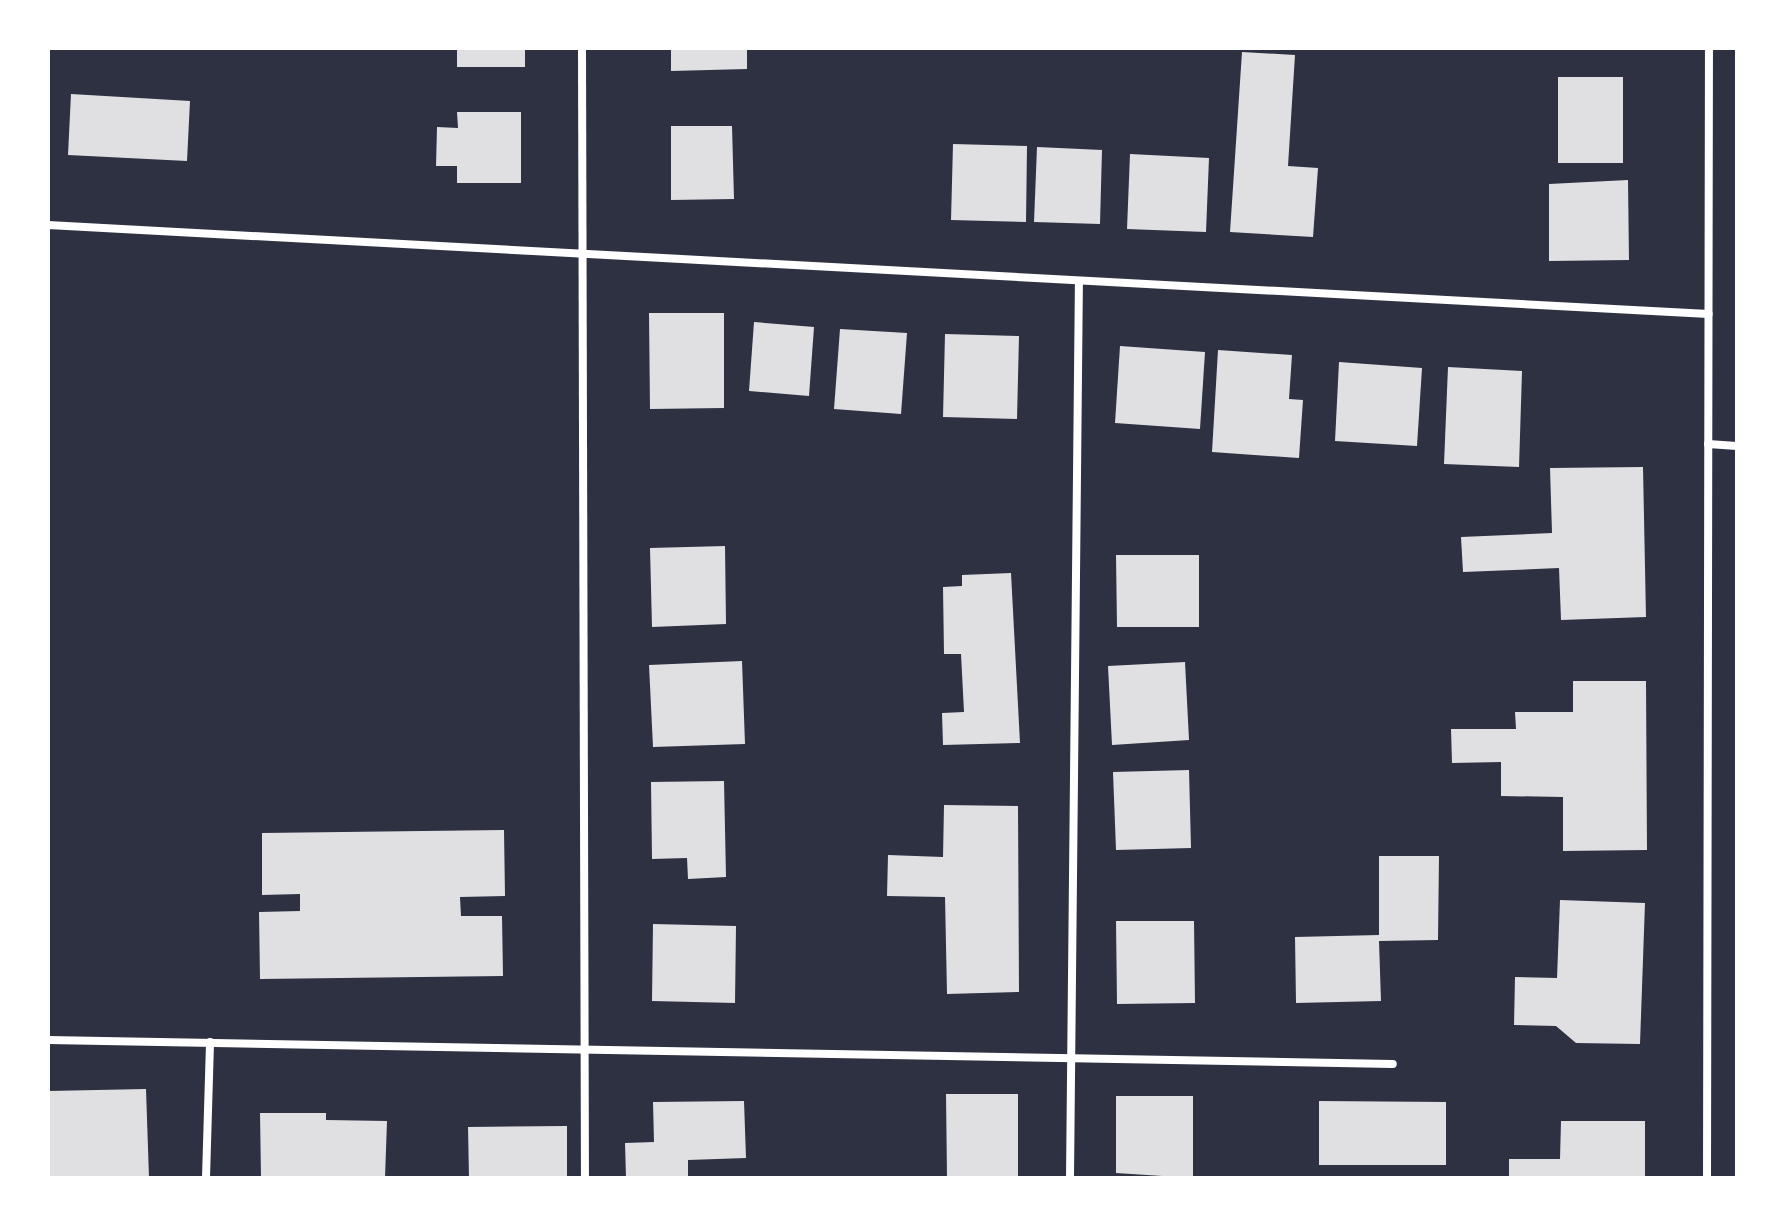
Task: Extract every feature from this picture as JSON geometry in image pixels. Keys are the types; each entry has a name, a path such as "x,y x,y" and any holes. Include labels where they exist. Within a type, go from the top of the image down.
{"street":[{"path":"582,48 585,1178"},
{"path":"1707,1178 1709,48"},
{"path":"48,225 1709,314"},
{"path":"1070,1178 1079,281"},
{"path":"1708,444 1737,446"},
{"path":"48,1040 1393,1064"},
{"path":"206,1178 210,1042"}],"building":[{"path":"457,48 525,48 525,67 457,67"},
{"path":"671,48 747,48 747,69 671,71"},
{"path":"1242,52 1295,55 1288,166 1318,168 1313,237 1230,232"},
{"path":"1558,77 1623,77 1623,163 1558,163"},
{"path":"71,94 190,101 187,161 68,155"},
{"path":"457,112 521,112 521,183 457,183 457,166 436,166 437,127 458,128"},
{"path":"671,126 732,126 734,199 671,200"},
{"path":"953,144 1027,146 1026,222 951,220"},
{"path":"1037,147 1102,150 1100,224 1034,222"},
{"path":"1130,154 1209,158 1206,232 1127,229"},
{"path":"1628,180 1629,260 1549,261 1549,184"},
{"path":"649,313 724,313 724,408 650,409"},
{"path":"754,322 814,327 809,396 749,391"},
{"path":"840,329 907,333 901,414 834,409"},
{"path":"945,334 1019,336 1017,419 943,417"},
{"path":"1120,346 1205,352 1200,429 1115,423"},
{"path":"1218,350 1292,355 1289,399 1303,400 1299,458 1212,452"},
{"path":"1339,362 1422,368 1417,446 1335,441"},
{"path":"1448,367 1522,371 1519,467 1444,464"},
{"path":"1643,467 1646,617 1561,620 1559,568 1463,572 1461,537 1552,533 1550,468"},
{"path":"725,546 726,624 652,627 650,548"},
{"path":"1116,555 1199,555 1199,627 1117,627"},
{"path":"1011,573 1020,743 943,745 942,713 964,712 961,654 944,654 943,587 962,586 962,575"},
{"path":"742,661 745,744 653,747 649,665"},
{"path":"1185,662 1189,740 1112,745 1108,666"},
{"path":"1573,681 1646,681 1647,850 1563,851 1563,797 1501,796 1501,762 1452,763 1451,729 1516,729 1515,712 1573,712"},
{"path":"1189,770 1191,848 1116,850 1113,772"},
{"path":"724,781 726,877 688,879 687,858 652,859 651,782"},
{"path":"944,805 1018,806 1019,992 947,994 945,897 887,896 888,855 943,857"},
{"path":"504,830 505,896 460,897 461,916 502,916 503,976 260,979 259,912 300,911 300,894 262,895 262,833"},
{"path":"1379,856 1439,856 1438,940 1379,941 1381,1001 1296,1003 1295,937 1379,935"},
{"path":"1560,900 1645,903 1640,1044 1576,1043 1556,1026 1514,1025 1515,977 1557,978"},
{"path":"1116,921 1194,921 1195,1003 1117,1004"},
{"path":"653,924 736,926 735,1003 652,1001"},
{"path":"146,1089 149,1178 48,1178 48,1091"},
{"path":"946,1094 1018,1094 1018,1178 947,1178"},
{"path":"1116,1096 1193,1096 1193,1178 1116,1173"},
{"path":"744,1101 746,1158 688,1160 688,1178 626,1178 625,1143 654,1142 653,1102"},
{"path":"1319,1101 1446,1102 1446,1165 1319,1165"},
{"path":"260,1113 326,1113 326,1120 387,1121 385,1178 261,1178"},
{"path":"1561,1121 1645,1121 1645,1178 1509,1178 1509,1159 1560,1159"},
{"path":"567,1126 567,1178 469,1178 468,1127"}]}
